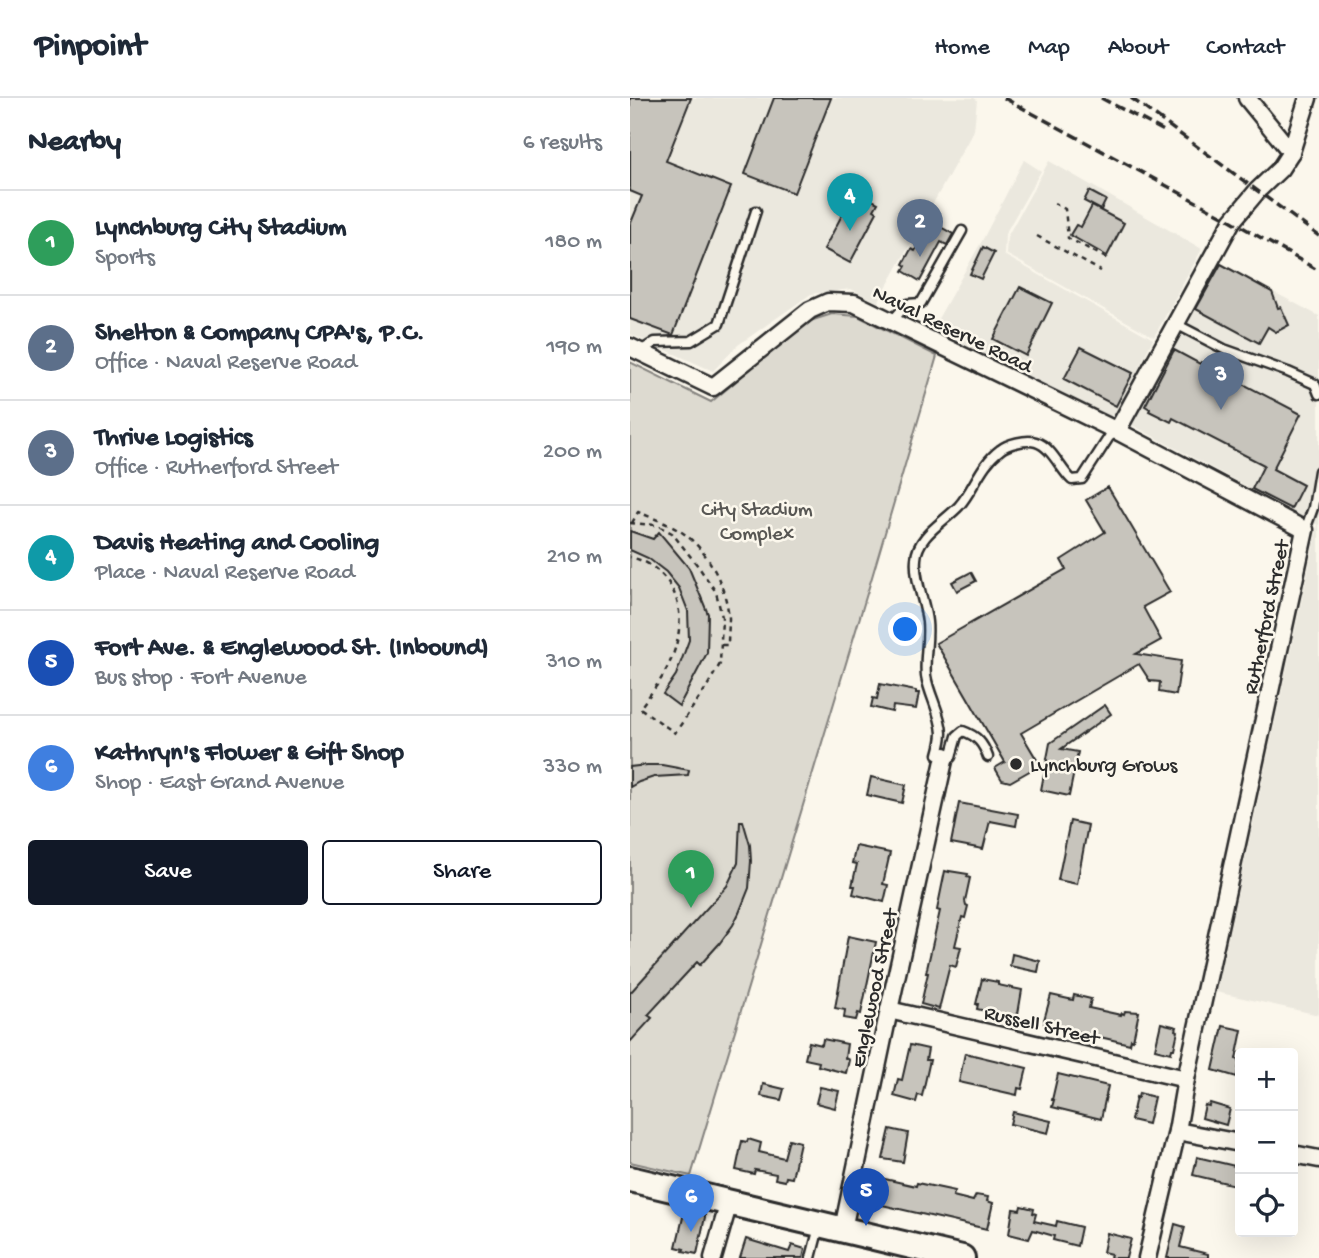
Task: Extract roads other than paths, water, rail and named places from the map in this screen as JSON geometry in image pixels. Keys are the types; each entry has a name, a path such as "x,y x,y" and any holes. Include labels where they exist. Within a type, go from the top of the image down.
{"main road":[{"path":"630,1179 831,1226 906,1252 962,1258"}],"street":[{"path":"1247,98 1291,152"},
{"path":"1117,431 1231,221 1280,169 1291,152 1308,98"},
{"name":"Naval Reserve Road","path":"634,349 713,387 810,310 828,302 854,303 1117,431"},
{"name":"Rutherford Street","path":"1117,431 1305,530 1177,1131 1147,1258"},
{"name":"Englewood Street","path":"831,1226 889,1010 945,755"},
{"name":"Russell Street","path":"889,1010 1186,1079"},
{"path":"1177,1131 1235,1142"},
{"path":"1298,1155 1319,1159"},
{"path":"713,1258 729,1202"}],"lane":[{"path":"634,349 655,342 691,341 719,324 756,211"},
{"path":"892,321 907,304 921,303 962,231"},
{"path":"1176,324 1224,349 1315,384 1319,394"},
{"path":"945,755 942,731 926,679 927,622 917,576 918,547 926,536 961,504 987,462 1001,448 1035,442 1052,454 1063,472 1072,480 1082,479 1109,437 1117,431"},
{"path":"1305,530 1313,508 1319,471"},
{"path":"945,755 963,731 972,734 983,744 988,757"},
{"path":"811,1258 831,1226"}],"railway":[{"path":"1004,98 1319,271"},
{"path":"1101,98 1166,132"},
{"path":"1131,98 1319,236"}],"place":[{"name":"Davis Heating and Cooling","path":"850,231"},
{"name":"Shelton & Company CPA's, P.C.","path":"920,257"},
{"name":"Thrive Logistics","path":"1221,410"},
{"name":"Lynchburg Grows","path":"1016,764"},
{"name":"Lynchburg City Stadium","path":"691,908"},
{"name":"Fort Ave. & Englewood St. (Inbound)","path":"866,1226"},
{"name":"Kathryn's Flower & Gift Shop","path":"691,1232"}],"park label":[{"name":"City Stadium Complex","path":"757,520"}]}
